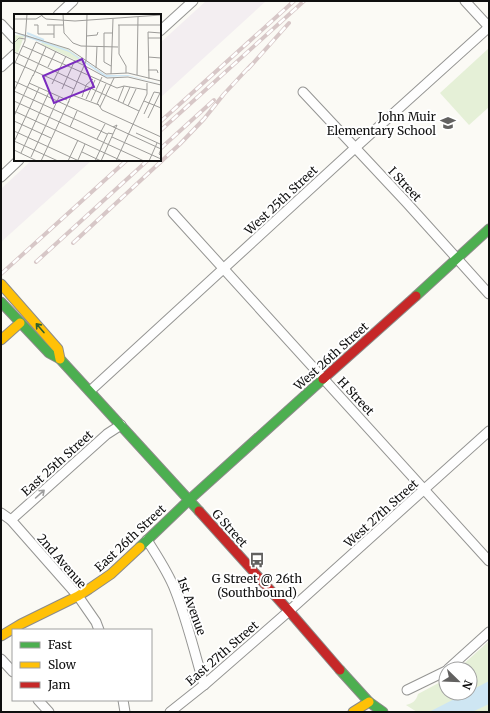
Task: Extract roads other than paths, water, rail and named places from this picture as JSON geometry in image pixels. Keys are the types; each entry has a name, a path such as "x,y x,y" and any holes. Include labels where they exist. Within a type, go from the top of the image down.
{"street":[{"path":"59,14 73,1"},
{"path":"161,30 193,1"},
{"path":"465,1 489,27"},
{"path":"1,24 14,38"},
{"name":"West 25th Street","path":"90,391 489,27"},
{"path":"1,67 14,55"},
{"name":"I Street","path":"303,92 489,294"},
{"path":"1,177 18,161"},
{"name":"H Street","path":"173,213 489,560"},
{"name":"West 26th Street","path":"189,500 489,229"},
{"name":"G Street","path":"1,284 58,349 60,359"},
{"name":"G Street","path":"1,302 49,354 60,359 90,391 289,611 369,702 383,712"},
{"path":"1,340 20,323"},
{"name":"East 25th Street","path":"11,520 107,434 121,425"},
{"name":"West 27th Street","path":"289,611 489,431"},
{"name":"East 26th Street","path":"13,629 78,596 111,574 189,500"},
{"name":"2nd Avenue","path":"1,513 11,520 78,596 96,622 99,629"},
{"name":"1st Avenue","path":"147,540 162,564 175,590 189,631 204,685"},
{"name":"East 27th Street","path":"170,712 204,685 289,611"},
{"name":"East 26th Street","path":"1,636 12,629"},
{"path":"457,661 489,632"},
{"path":"1,659 12,671"},
{"path":"408,690 438,675"},
{"path":"39,701 49,712"},
{"path":"122,701 125,712"},
{"path":"353,712 369,702"}],"water":[{"path":"489,681 489,704 472,712 429,712 450,701 478,701 478,687"}],"railway":[{"path":"161,121 294,1"},
{"path":"161,130 304,1"},
{"path":"248,69 289,23"},
{"path":"73,243 180,144 251,65"},
{"path":"161,148 214,100"},
{"path":"1,274 126,161"},
{"path":"36,262 147,161"}],"place":[{"name":"John Muir Elementary School","path":"448,123"},
{"name":"G Street @ 26th (Southbound)","path":"257,560"}]}
